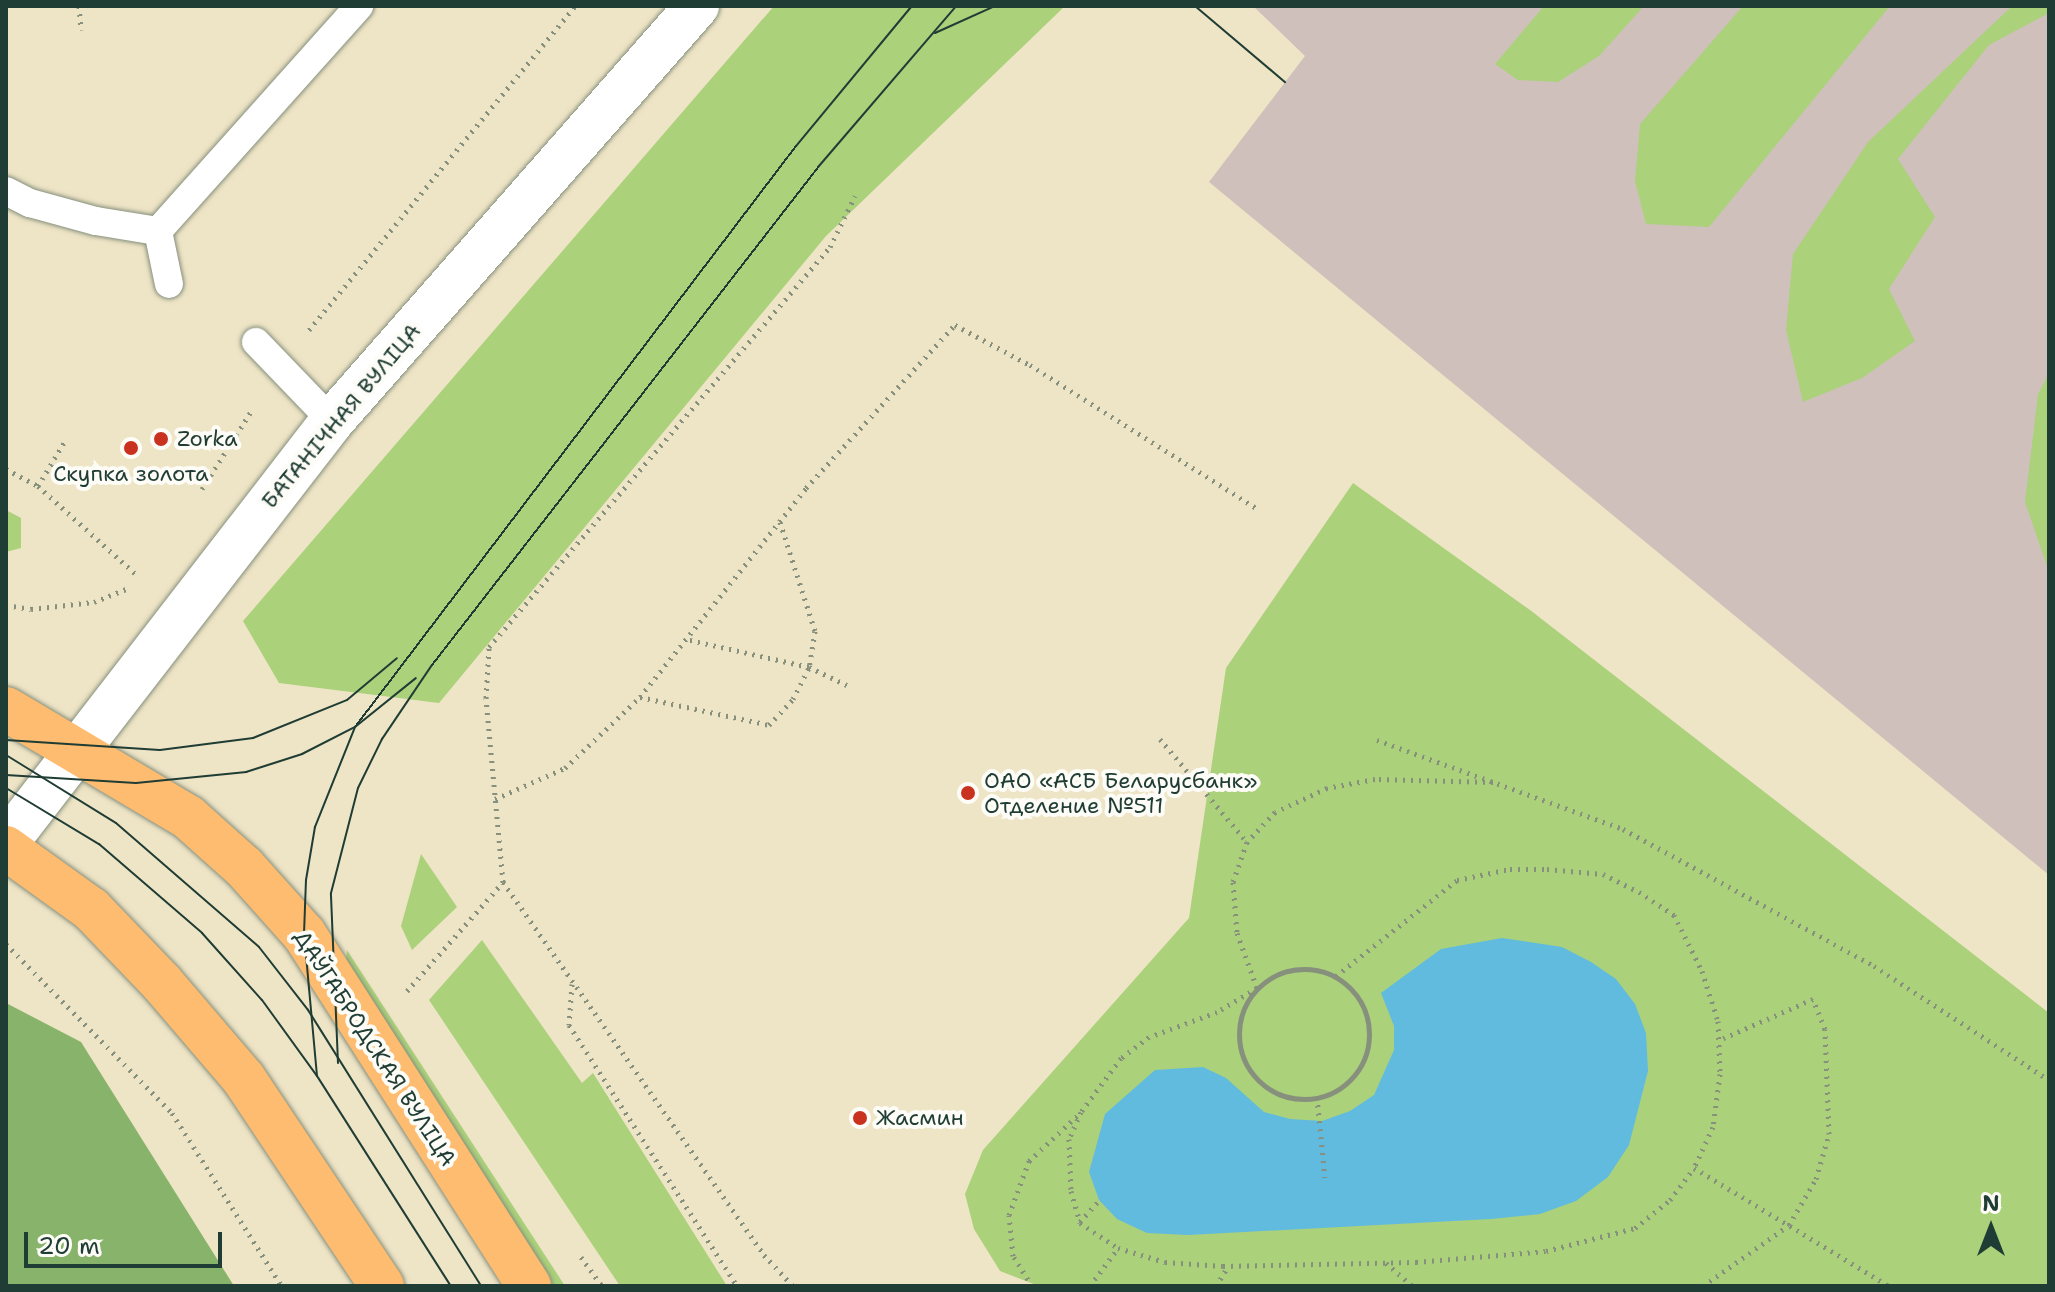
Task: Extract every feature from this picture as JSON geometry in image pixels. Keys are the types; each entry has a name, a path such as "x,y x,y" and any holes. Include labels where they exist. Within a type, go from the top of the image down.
{"main road":[{"name":"ДАЎГАБРОДСКАЯ ВУЛІЦА","path":"6,709 79,749 188,817 244,867 304,934 529,1286"},
{"path":"6,845 91,909 162,983 244,1079 382,1286"}],"street":[{"name":"БАТАНІЧНАЯ ВУЛІЦА","path":"6,845 332,421 697,6"}],"lane":[{"path":"158,231 359,6"},
{"path":"6,191 30,203 96,221 158,231"},
{"path":"158,231 169,284"},
{"path":"256,342 332,421"}],"path":[{"path":"79,6 81,30"},
{"path":"793,1286 764,1255 503,882 486,698 489,647 830,247 855,196"},
{"path":"495,799 565,768 640,697 780,522 955,325 1030,365 1258,509"},
{"path":"38,486 65,441"},
{"path":"6,469 38,486 144,581"},
{"path":"640,697 769,725 793,699 809,667 815,631 780,522"},
{"path":"686,639 809,667 851,687"},
{"path":"1160,739 1247,842"},
{"path":"1377,740 1623,829 1874,966 2049,1080"},
{"path":"1032,1286 1013,1256 1009,1215 1029,1161 1081,1112 1121,1058 1149,1037 1217,1012 1257,988 1274,975 1294,969 1336,976 1364,1008 1368,1051 1343,1086 1317,1097 1281,1095 1248,1069 1239,1027 1257,988 1237,933 1233,882 1247,842 1275,812 1327,788 1375,779 1493,782"},
{"path":"1081,1112 1069,1139 1071,1191 1080,1223 1118,1248 1165,1262 1229,1266 1385,1262 1546,1251 1635,1228 1670,1200 1694,1168 1713,1127 1719,1040 1702,971 1674,915 1603,874 1510,869 1457,880 1336,976"},
{"path":"403,996 503,882"},
{"path":"6,944 172,1113 282,1286"},
{"path":"572,983 569,1025 737,1286"},
{"path":"1703,1286 1789,1225 1816,1179 1829,1134 1825,1029 1813,999 1719,1040"},
{"path":"1317,1097 1322,1121 1325,1178"},
{"path":"1694,1168 1889,1286"},
{"path":"1080,1223 1099,1200"},
{"path":"575,1246 602,1286"},
{"path":"1090,1286 1118,1248"},
{"path":"1385,1262 1412,1286"},
{"path":"1216,1286 1229,1266"}],"shaded area":[{"path":"1253,6 2049,6 2049,875 1209,182 1305,56"}],"green space":[{"path":"774,6 1065,6 826,236 439,703 279,683 243,621"},
{"path":"1544,6 1644,6 1599,56 1558,82 1518,80 1495,64"},
{"path":"1743,6 1890,6 1709,227 1646,224 1635,181 1640,124"},
{"path":"2012,6 2049,6 2049,13 1989,45 1898,159 1935,217 1889,289 1915,341 1862,378 1803,402 1786,330 1793,254 1868,142"},
{"path":"2049,373 2049,572 2025,502 2038,394"},
{"path":"1353,483 1530,610 2049,1013 2049,1286 1039,1286 1000,1271 974,1229 965,1194 983,1150 1189,918 1226,668"},
{"path":"6,510 21,518 21,548 6,552"},
{"path":"421,854 457,907 412,950 401,926"},
{"path":"482,940 582,1083 593,1073 727,1286 620,1286 429,1000"},
{"path":"347,950 565,1286 551,1286 345,972"},
{"path":"6,1003 81,1042 234,1286 6,1286"}],"water":[{"path":"1502,938 1562,947 1591,962 1616,979 1635,1004 1646,1033 1648,1071 1629,1145 1608,1177 1576,1201 1540,1214 1491,1219 1188,1235 1147,1233 1117,1219 1099,1200 1089,1172 1105,1114 1155,1070 1203,1067 1226,1078 1264,1112 1290,1119 1322,1121 1350,1111 1374,1095 1394,1050 1394,1026 1381,993 1441,949"}],"tram line":[{"path":"317,1076 304,934 306,880 315,827 355,727 796,146 912,6"},
{"path":"338,1063 331,893 358,788 382,739 432,665 819,166 956,6"},
{"path":"935,33 995,6"},
{"path":"1195,6 1285,82"},
{"path":"6,740 160,750 253,738 347,700 397,658"},
{"path":"6,775 136,783 246,772 302,754 355,727 416,678"},
{"path":"6,755 116,823 259,947 308,1010 481,1286"},
{"path":"6,788 99,844 202,933 262,1000 317,1076 451,1286"}],"place":[{"name":"Zorka","path":"161,439"},
{"name":"Скупка золота","path":"131,448"},
{"name":"ОАО «АСБ Беларусбанк» Отделение №511","path":"968,793"},
{"name":"Жасмин","path":"860,1118"}]}
